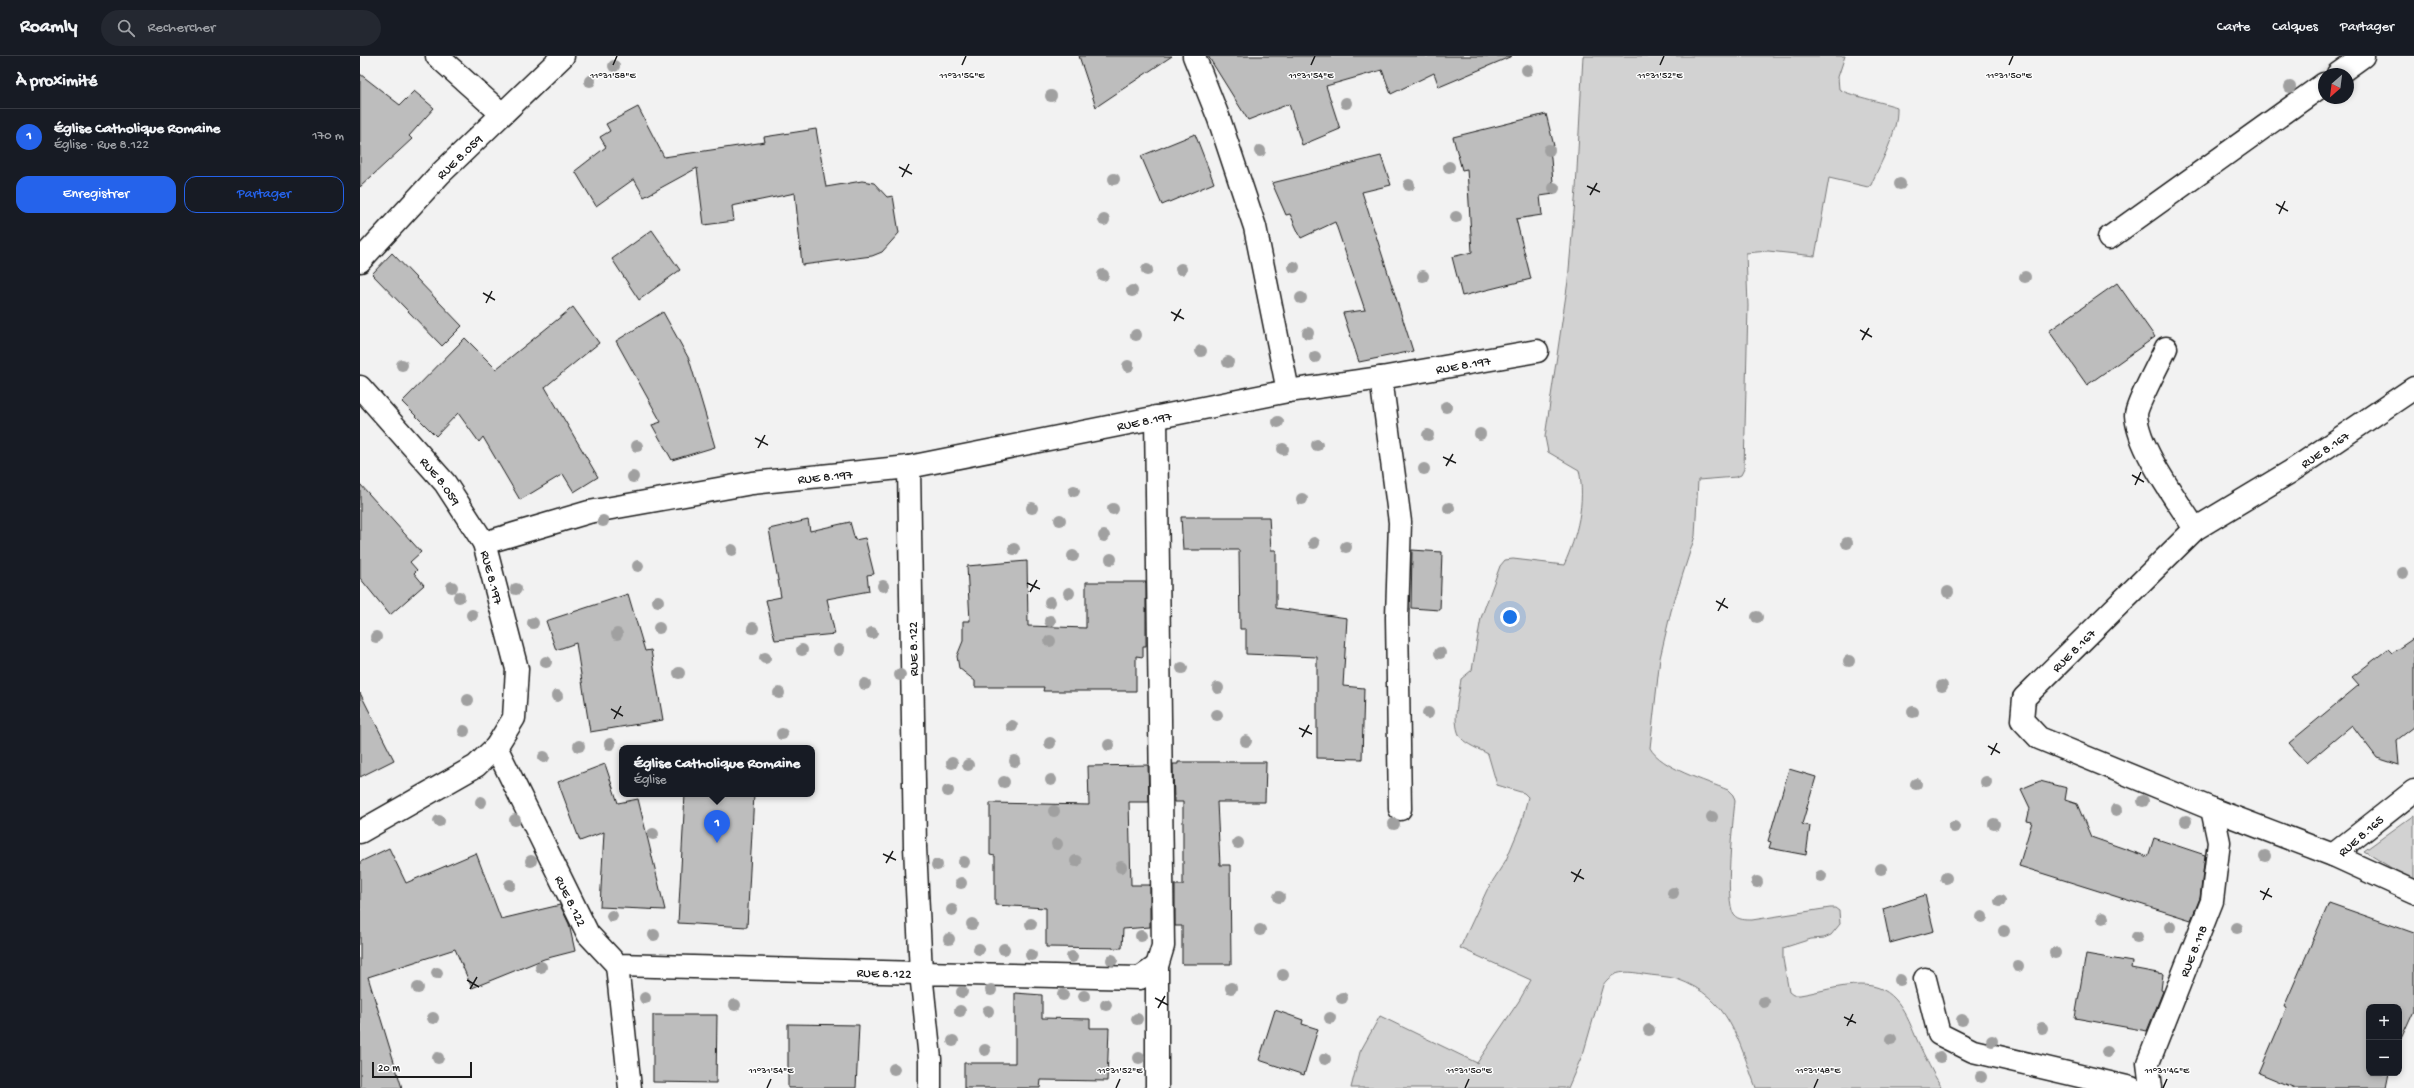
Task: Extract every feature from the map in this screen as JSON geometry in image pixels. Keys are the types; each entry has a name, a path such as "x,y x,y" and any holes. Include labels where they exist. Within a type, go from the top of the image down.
{"street":[{"path":"437,56 502,114"},
{"name":"RUE 8.059","path":"360,261 440,174 563,56"},
{"path":"1194,56 1219,119 1256,227 1288,391"},
{"path":"2347,68 2364,56"},
{"path":"2109,238 2318,88"},
{"path":"2166,348 2136,414 2142,440 2195,529"},
{"name":"RUE 8.197","path":"360,832 476,766 496,748 514,718 517,669 484,543 589,512 736,486 909,467 1288,391 1381,378 1537,351"},
{"path":"1381,378 1400,522 1397,617 1400,809"},
{"name":"RUE 8.059","path":"360,387 446,483 484,543"},
{"name":"RUE 8.167","path":"2333,855 2212,809 2039,738 2022,720 2024,698 2195,529 2290,472 2414,388"},
{"path":"1156,417 1163,946 1157,966 1157,1088"},
{"name":"RUE 8.122","path":"496,748 588,934 617,965 920,973 915,839 909,467"},
{"name":"RUE 8.165","path":"2414,790 2333,855 2414,892"},
{"name":"RUE 8.118","path":"2151,1088 2148,1063 2212,901 2218,842 2212,809"},
{"path":"617,965 630,1088"},
{"path":"930,1088 930,1059 920,973 1140,978 1157,966"},
{"path":"1925,979 1939,1034 1973,1052 2131,1088"}],"shaded area":[{"path":"1583,56 1845,56 1838,77 1839,89 1897,107 1897,117 1892,137 1871,185 1868,187 1829,178 1815,256 1768,251 1746,253 1748,306 1744,469 1741,475 1736,477 1698,480 1695,536 1671,611 1660,658 1650,748 1664,762 1674,768 1728,790 1733,795 1735,801 1729,878 1731,907 1736,917 1752,920 1830,908 1835,908 1839,911 1840,924 1831,935 1824,938 1811,939 1783,948 1783,959 1789,992 1793,995 1800,995 1837,987 1860,985 1873,986 1891,995 1904,1012 1935,1077 1942,1088 1756,1088 1744,1053 1730,1023 1721,1009 1709,997 1695,987 1677,979 1626,972 1616,974 1607,980 1603,985 1584,1051 1568,1088 1351,1088 1360,1052 1380,1016 1477,1063 1519,1001 1531,980 1460,948 1487,890 1506,860 1521,824 1528,797 1524,793 1497,785 1488,754 1470,745 1461,738 1456,725 1456,709 1461,679 1472,670 1481,618 1500,566 1505,560 1513,559 1564,565 1573,542 1579,519 1581,506 1581,482 1579,470 1548,452 1545,437 1568,281 1576,189"},
{"path":"2414,815 2414,882 2364,851"}],"building":[{"path":"1079,56 1172,56 1096,107"},
{"path":"1208,56 1512,56 1439,87 1434,73 1391,94 1382,70 1326,86 1340,129 1302,145 1289,104 1248,120"},
{"path":"360,74 400,105 414,91 434,108 409,136 412,139 360,187"},
{"path":"638,107 664,157 765,142 764,137 816,129 826,187 862,181 874,183 887,197 893,196 899,233 882,252 872,256 802,265 795,193 732,206 734,221 704,225 697,168 644,197 634,179 596,206 575,171 606,147 600,137 610,131 606,124"},
{"path":"1546,114 1554,146 1550,147 1554,194 1540,196 1542,215 1516,219 1531,279 1462,296 1452,257 1472,252 1467,169 1462,170 1453,137"},
{"path":"1195,134 1214,183 1162,205 1141,156"},
{"path":"1381,156 1391,185 1362,192 1413,351 1359,362 1343,313 1365,310 1335,222 1301,238 1290,214 1286,215 1272,183"},
{"path":"652,230 680,270 639,300 612,259"},
{"path":"392,253 462,326 442,346 372,274"},
{"path":"2117,283 2155,337 2087,385 2049,331"},
{"path":"573,307 599,343 545,387 598,477 574,492 563,474 520,500 483,437 479,442 458,413 436,436 402,402 465,338 496,369"},
{"path":"663,312 689,359 715,447 672,460 652,425 661,422 616,341"},
{"path":"360,484 421,552 410,562 417,570 414,573 424,585 390,615 360,578"},
{"path":"1181,517 1269,517 1271,550 1276,550 1276,608 1347,618 1343,686 1364,688 1362,759 1317,758 1317,657 1246,654 1246,629 1240,629 1239,550 1183,550"},
{"path":"808,520 810,531 850,522 855,540 865,538 874,574 867,575 869,591 827,599 835,634 775,640 766,600 781,597 769,529"},
{"path":"1412,550 1442,552 1440,610 1411,608"},
{"path":"1027,561 1028,626 1086,628 1086,582 1146,582 1146,646 1143,646 1143,657 1136,656 1136,691 1043,691 1044,687 975,687 975,681 959,668 957,656 963,641 963,621 970,621 967,566"},
{"path":"628,594 645,651 651,650 663,720 590,732 576,643 556,650 546,621"},
{"path":"2414,638 2414,727 2397,740 2399,765 2377,758 2352,725 2307,763 2289,743 2359,685 2352,677 2388,649 2392,653"},
{"path":"360,693 394,760 360,777"},
{"path":"1178,762 1266,762 1265,802 1217,802 1220,865 1230,865 1231,964 1182,964 1182,926 1175,926 1175,885 1183,885 1183,802 1174,802 1173,764 1178,764"},
{"path":"605,764 618,803 638,799 665,910 600,907 604,832 580,841 558,782"},
{"path":"1148,765 1149,802 1129,802 1131,885 1150,885 1150,927 1123,929 1122,948 1046,947 1046,908 995,905 995,856 990,855 990,803 1089,805 1088,766"},
{"path":"1789,769 1816,777 1802,824 1810,826 1806,855 1769,848 1771,842 1768,841"},
{"path":"2040,781 2067,788 2065,800 2077,804 2091,837 2148,857 2154,838 2205,855 2200,898 2191,920 2019,866 2032,822 2027,821 2030,808 2021,789"},
{"path":"685,797 754,797 747,927 678,923"},
{"path":"389,848 406,883 476,853 501,919 560,905 569,924 575,951 544,959 472,988 455,949 368,977 402,1088 360,1088 360,862"},
{"path":"1925,895 1934,931 1890,943 1883,909"},
{"path":"2329,903 2414,933 2414,1010 2402,1036 2402,1004 2366,1004 2366,1076 2388,1076 2386,1088 2295,1088 2259,1073 2287,1008 2284,1007"},
{"path":"2086,954 2132,962 2131,968 2163,974 2161,990 2163,991 2147,1031 2075,1018"},
{"path":"1015,993 1042,995 1042,1018 1090,1019 1090,1028 1109,1028 1107,1081 1041,1080 1040,1088 964,1088 964,1063 1015,1063"},
{"path":"1275,1010 1303,1020 1302,1024 1318,1029 1304,1075 1259,1060"},
{"path":"653,1015 717,1015 716,1083 653,1082"},
{"path":"788,1024 859,1025 856,1088 788,1088"}],"place":[{"name":"Église Catholique Romaine","path":"717,843"}]}
